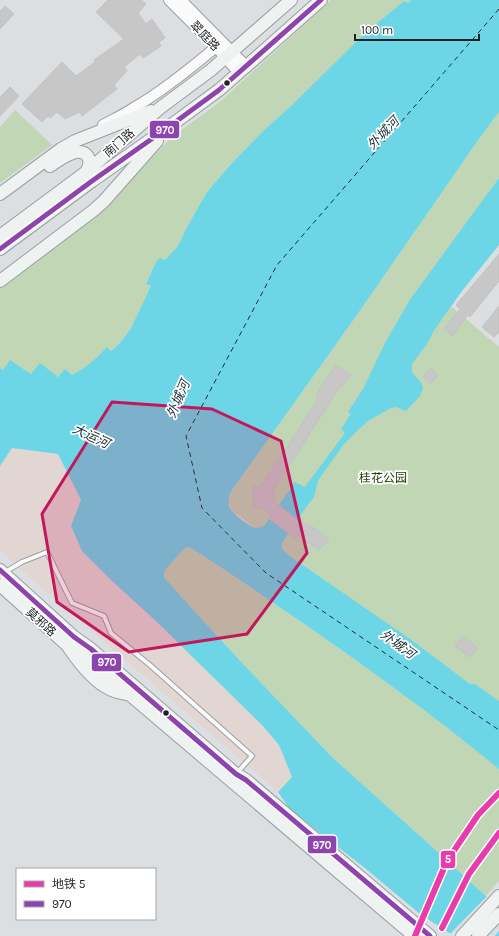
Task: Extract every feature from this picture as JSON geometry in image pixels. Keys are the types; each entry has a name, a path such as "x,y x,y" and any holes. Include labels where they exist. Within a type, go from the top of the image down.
{"main road":[{"name":"南门路","path":"0,249 89,176 160,108 229,55 291,0"},
{"name":"南门路","path":"0,236 89,176 170,126 243,70 321,0"},
{"path":"0,194 61,149 75,141 160,108"},
{"path":"0,281 104,201 170,126"},
{"path":"0,204 62,158 72,153 80,152 85,154 89,165 89,176 105,179 108,182 108,188 100,196 0,273"},
{"name":"莫邪路","path":"1,576 67,645 77,659 98,681 117,692 130,695 414,936"},
{"name":"莫邪路","path":"1,576 74,637 92,649 236,774 246,780 430,936"},
{"path":"462,936 499,896"},
{"path":"478,936 499,914"}],"street":[{"name":"翠庭路","path":"169,0 216,47 229,55"},
{"name":"翠庭路","path":"181,0 243,70"},
{"path":"75,141 135,108 150,98 216,47"}],"lane":[{"path":"1,576 22,562 47,552 72,603 104,616 111,632 252,756 236,774"}],"highlighted area":[{"path":"112,402 212,409 281,441 307,553 247,634 129,652 57,602 42,514"}],"shaded area":[{"path":"12,448 58,454 81,500 71,526 82,551 263,726 279,745 292,777 278,792 0,551 0,466"}],"green space":[{"path":"331,0 411,0 408,3 404,1 365,33 291,106 262,132 207,192 178,246 165,260 156,262 146,284 151,286 130,330 119,344 111,351 107,347 88,366 79,372 67,376 39,376 3,371 0,368 0,280 115,194 172,137 221,101"},
{"path":"15,110 52,145 0,183 0,127"},
{"name":"桂花公园","path":"499,112 499,178 491,189 433,332 451,306 499,347 499,701 475,684 470,684 291,557 233,511 229,501 232,490"},
{"path":"187,547 206,557 392,686 499,769 499,881 486,896 332,757 243,664 164,577 165,570"}],"water":[{"path":"411,0 499,0 499,112 232,490 229,498 229,506 233,512 249,525 259,528 265,525 295,482 305,487 345,433 341,429 351,414 348,412 363,389 385,343 409,301 499,178 499,245 462,291 412,364 412,372 422,384 423,388 420,396 405,411 396,407 391,408 368,421 344,444 318,481 314,497 282,543 282,549 291,557 410,639 470,684 475,684 499,701 499,769 449,729 372,672 230,573 191,548 187,547 184,549 165,570 164,577 243,664 332,757 499,908 499,936 454,936 420,914 289,808 278,792 292,777 279,745 263,726 82,551 71,526 81,500 58,454 12,448 0,466 0,368 3,370 10,360 31,374 40,363 58,377 65,369 72,375 91,362 107,347 111,351 119,344 130,330 151,286 146,284 156,262 160,258 165,260 178,246 207,192 262,132 291,106 365,33 404,1 408,3"}],"pier":[{"path":"488,895 499,905 499,931 495,936 453,936 450,934"}],"building":[{"path":"108,0 141,0 146,4 138,13 146,24 152,19 165,38 159,42 161,46 143,58 140,54 124,67 127,71 114,85 117,89 82,116 80,112 65,119 57,112 50,118 48,116 42,122 22,104 62,62 76,76 95,62 94,60 124,39 96,12"},
{"path":"5,6 14,14 0,29 0,11"},
{"path":"10,87 19,96 0,116 0,97"},
{"path":"499,254 499,281 470,317 468,315 452,336 444,329 460,309 456,305"},
{"path":"499,306 499,332 494,337 482,327"},
{"path":"336,365 351,375 343,386 341,385 274,489 274,502 305,525 307,523 329,539 319,550 298,535 295,538 269,519 272,516 260,507 254,508 253,487 258,487 264,482 318,400 316,395"},
{"path":"431,368 438,375 430,384 423,376"},
{"path":"463,636 478,648 470,657 455,646"}],"ferry route":[{"path":"499,9 277,265 186,436 202,508 266,573 499,730"}],"metro line":[{"name":"5","path":"415,936 447,861 478,815 499,793"},
{"name":"5","path":"442,928 469,874 499,833"}],"transit line":[{"name":"970","path":"0,249 219,90 321,0"},
{"name":"970","path":"0,570 74,637 91,649 236,774 246,780 430,936"}],"water label":[{"name":"外城河","path":"383,133"},
{"name":"外城河","path":"178,399"},
{"name":"大运河","path":"91,436"},
{"name":"外城河","path":"398,644"}]}
